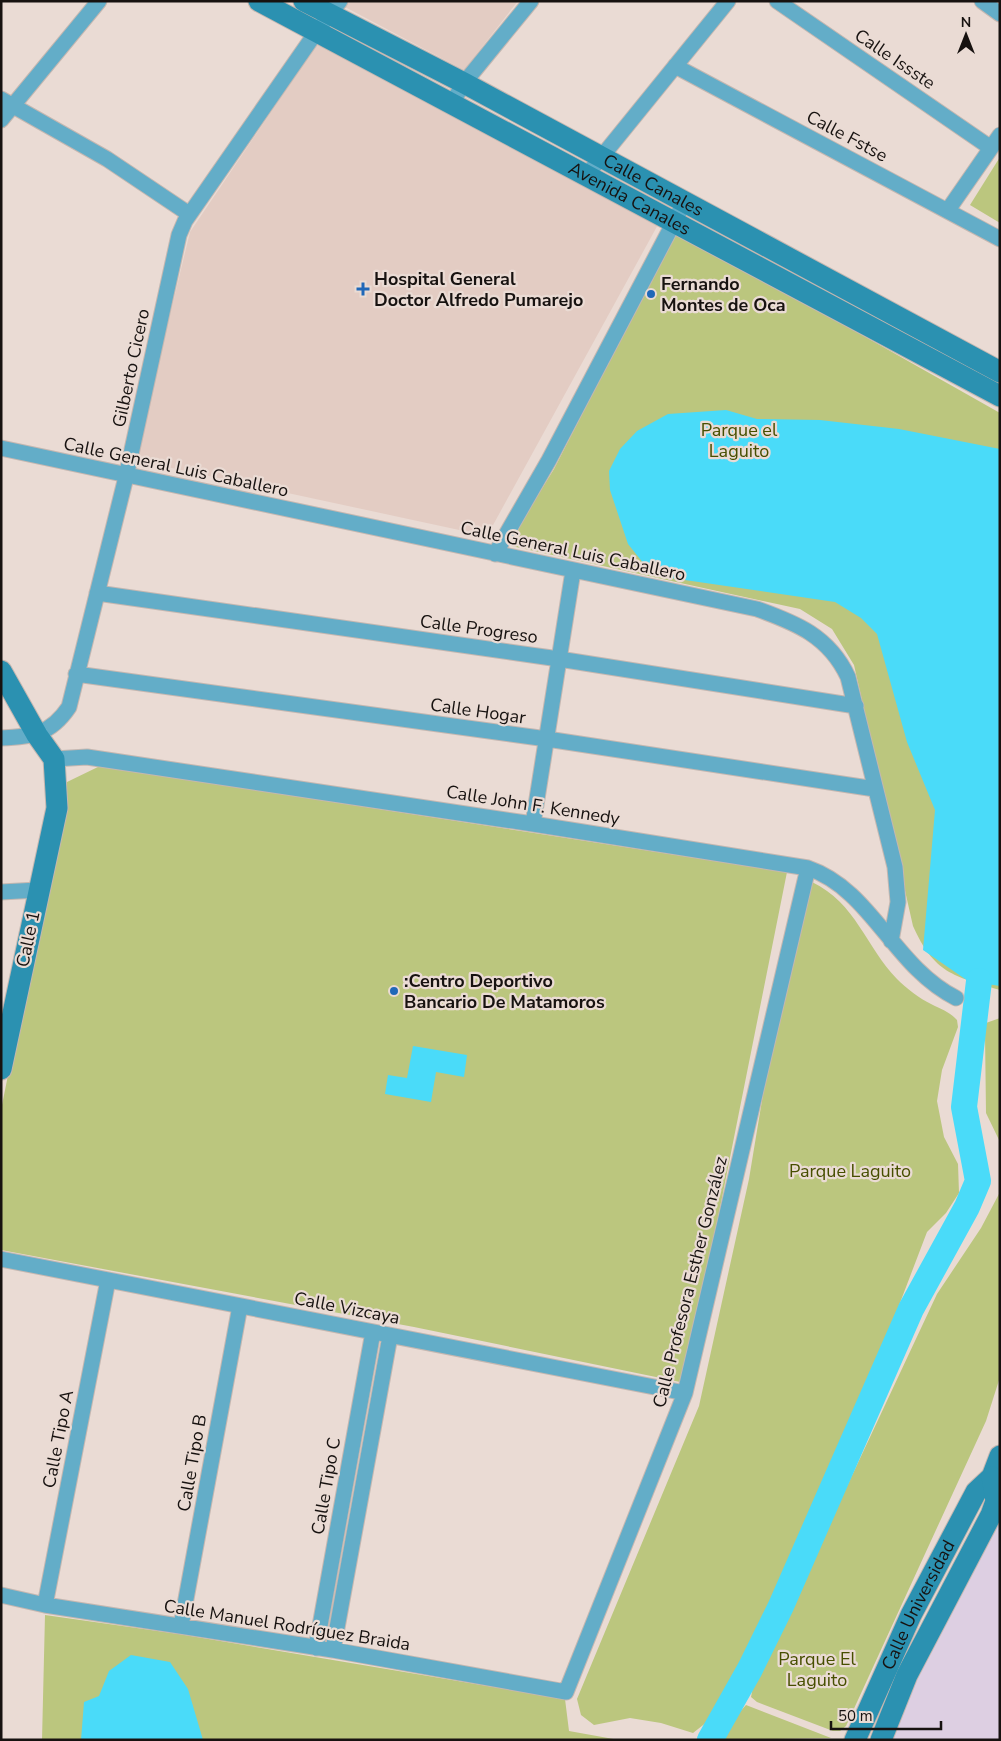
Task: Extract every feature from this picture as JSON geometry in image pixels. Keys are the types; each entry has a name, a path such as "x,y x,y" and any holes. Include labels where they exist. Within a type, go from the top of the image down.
{"main road":[{"name":"Avenida Canales","path":"259,1 452,103 672,223 997,389"},
{"name":"Calle Canales","path":"304,1 335,8 464,83 1000,372"},
{"path":"1,671 37,735 54,759"},
{"name":"Calle 1","path":"1,1069 5,1035 56,808 54,759"},
{"name":"Calle Universidad","path":"855,1740 911,1615 976,1492 992,1477 1000,1456"},
{"name":"Calle Universidad","path":"881,1740 907,1675 996,1501 992,1477"},
{"path":"911,1615 931,1626"}],"street":[{"path":"1,120 8,103 99,1"},
{"path":"452,103 464,83 531,1"},
{"path":"586,176 728,1"},
{"name":"Calle Issste","path":"777,1 996,141"},
{"path":"982,1 1000,14"},
{"name":"Gilberto Cicero","path":"37,735 60,720 69,707 126,477 179,235 189,214 335,8"},
{"name":"Calle Fstse","path":"675,66 1000,239"},
{"path":"8,103 107,159 189,214"},
{"path":"948,210 996,141"},
{"path":"495,554 549,460 684,203"},
{"name":"Calle General Luis Caballero","path":"1,448 126,477 757,609 796,623 814,634 832,651 844,667 856,706 895,867 898,902 891,940"},
{"path":"533,824 573,570"},
{"name":"Calle Progreso","path":"97,593 559,659 856,706"},
{"name":"Calle Hogar","path":"76,674 546,739 875,789"},
{"path":"1,738 37,735"},
{"name":"Calle John F. Kennedy","path":"54,759 87,757 533,824 808,868 822,873 846,888 915,970 940,990 956,998"},
{"name":"Calle Profesora Esther González","path":"566,1692 685,1393 808,868"},
{"path":"1,892 38,890"},
{"name":"Calle Vizcaya","path":"1,1259 685,1393"},
{"name":"Calle Tipo A","path":"45,1604 108,1280"},
{"name":"Calle Tipo B","path":"181,1626 240,1306"},
{"name":"Calle Tipo C","path":"316,1648 373,1332"},
{"name":"Calle Tipo C","path":"333,1650 390,1336"},
{"name":"Calle Manuel Rodríguez Braida","path":"1,1595 45,1604 333,1650 566,1692"}],"shaded area":[{"path":"350,1 518,1 464,70 345,7"},
{"path":"317,44 660,221 487,536 135,460 190,232"},
{"path":"1000,1505 1000,1740 887,1740"}],"green space":[{"path":"1000,157 1000,223 970,205"},
{"name":"Parque el Laguito","path":"676,230 1000,413 1000,990 957,976 937,963 921,942 913,926 854,665 832,629 800,609 507,545 554,469"},
{"name":":Centro Deportivo Bancario De Matamoros","path":"100,766 787,872 685,1383 414,1327 1,1250 1,1110 67,782"},
{"name":"Parque Laguito","path":"812,882 827,891 850,913 886,967 909,990 957,1020 958,1027 942,1070 937,1101 944,1137 958,1164 959,1193 946,1213 927,1232 853,1426 820,1488 793,1548 758,1642 717,1714 693,1733 661,1723 630,1718 594,1725 581,1715 577,1699 699,1406 749,1179 768,1064"},
{"path":"1000,1018 1000,1142 986,1113 985,1033 986,1023"},
{"name":"Parque El Laguito","path":"1000,1192 1000,1377 986,1421 846,1726 840,1731 833,1731 757,1702 751,1697 753,1687 937,1294 981,1228"},
{"path":"45,1615 179,1634 565,1699 569,1731 619,1740 42,1740"},
{"path":"746,1705 831,1738 715,1740"}],"water":[{"path":"726,410 757,419 820,420 899,429 1000,449 1000,986 968,981 923,950 935,810 907,742 877,634 861,618 835,602 671,578 644,564 628,544 610,490 609,471 620,449 637,431 668,414"},
{"path":"413,1046 467,1055 464,1077 436,1072 431,1102 385,1094 388,1075 407,1078"},
{"path":"131,1655 170,1662 188,1689 203,1740 81,1740 84,1702 99,1696 109,1671"}],"waterway":[{"path":"710,1740 750,1669 781,1606 911,1309 967,1207 978,1181 964,1107 979,981"}],"place":[{"name":"Hospital General Doctor Alfredo Pumarejo","path":"363,289"},
{"name":"Fernando Montes de Oca","path":"651,294"},
{"name":":Centro Deportivo Bancario De Matamoros","path":"394,991"}]}
